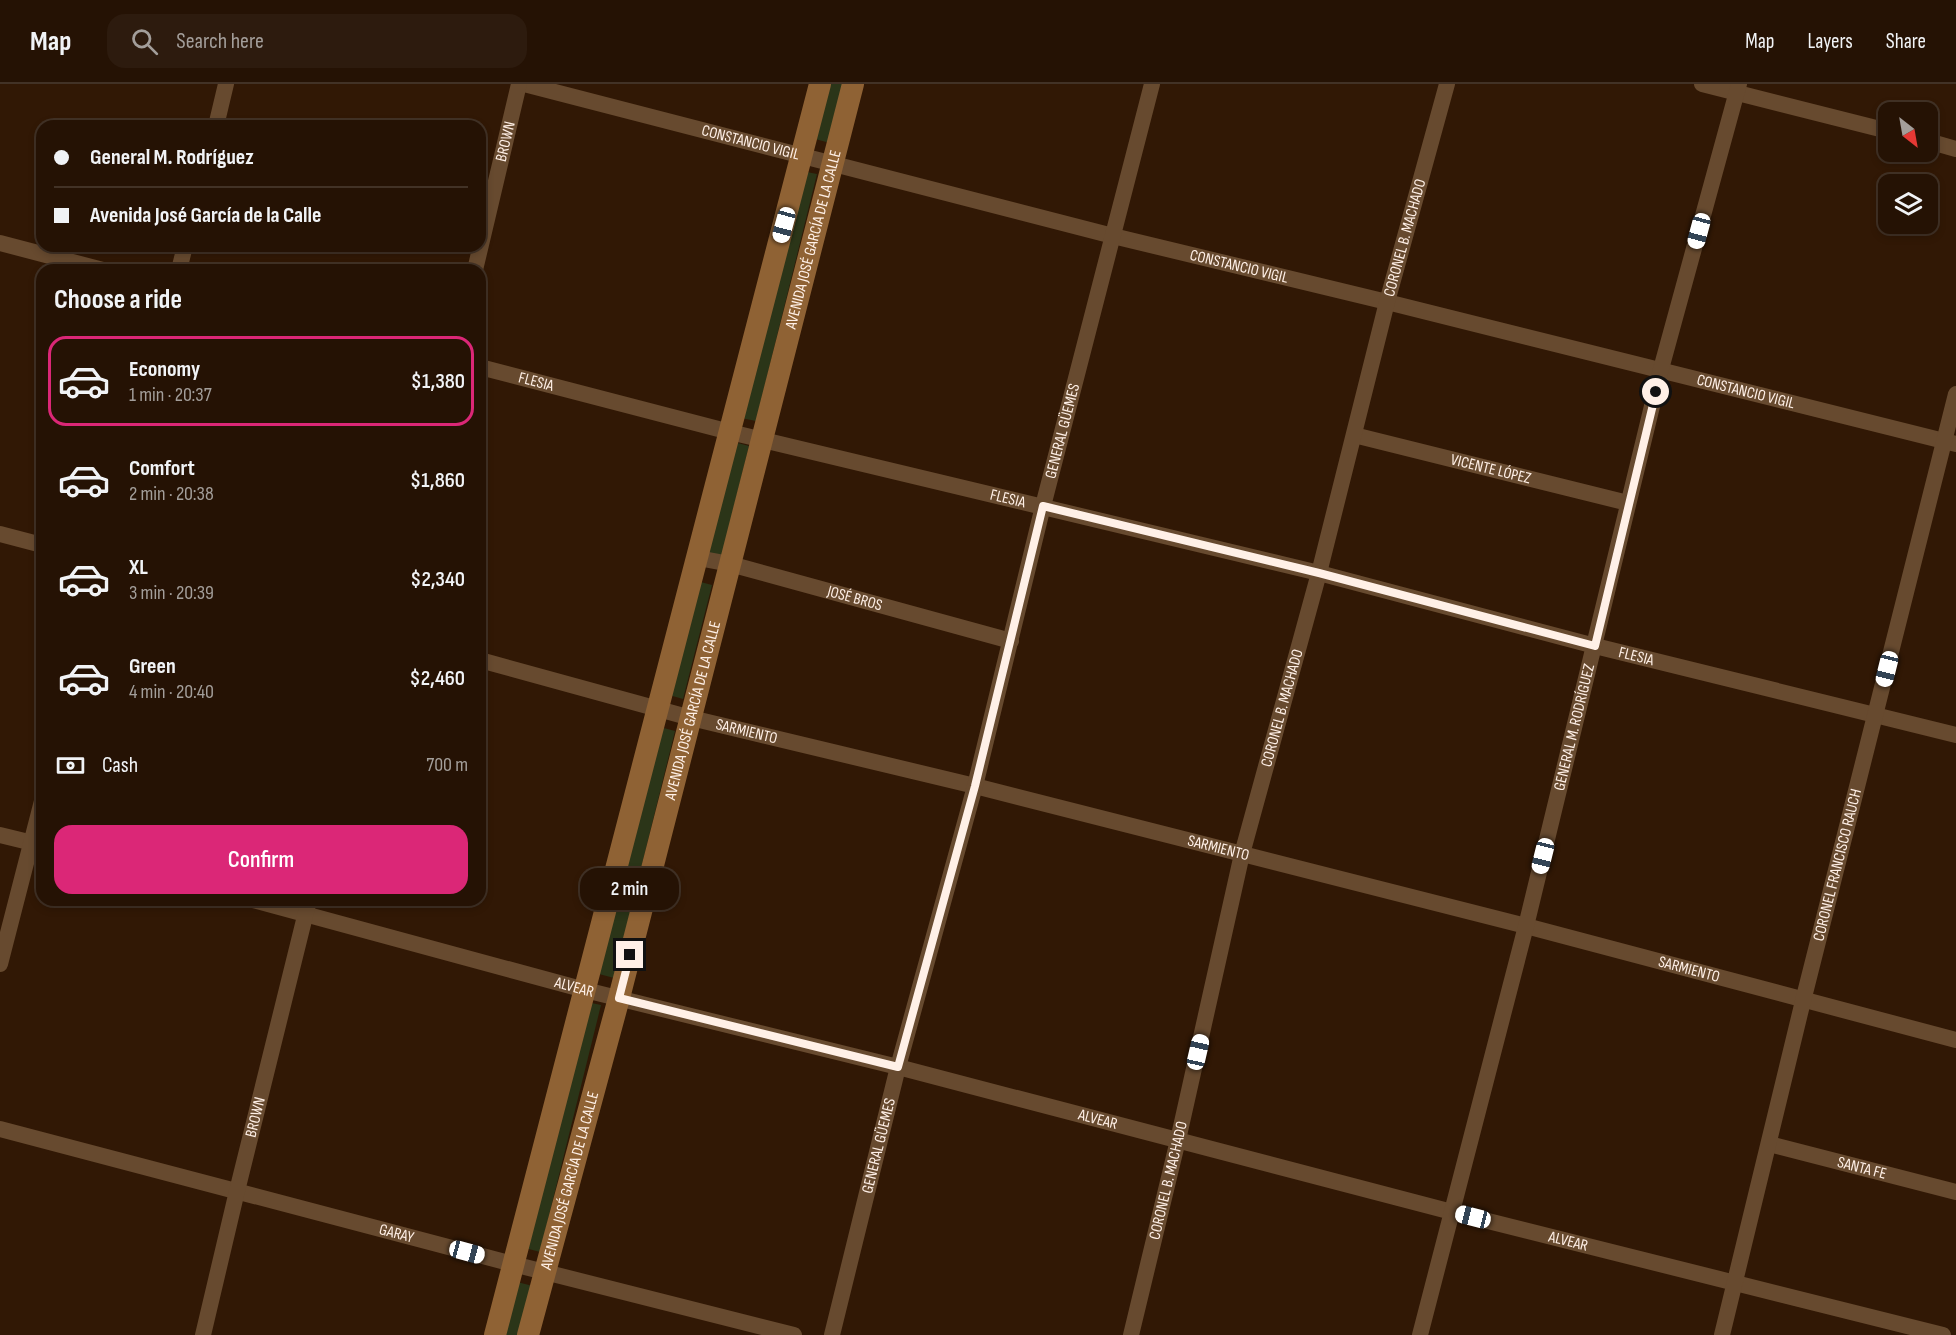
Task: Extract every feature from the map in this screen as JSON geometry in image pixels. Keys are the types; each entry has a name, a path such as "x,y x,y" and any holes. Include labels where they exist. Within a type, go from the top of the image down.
{"main road":[{"name":"AVENIDA JOSÉ GARCÍA DE LA CALLE","path":"495,1335 820,84"},
{"name":"AVENIDA JOSÉ GARCÍA DE LA CALLE","path":"528,1335 619,998 853,84"}],"street":[{"path":"217,120 226,84"},
{"name":"CONSTANCIO VIGIL","path":"522,84 1113,236 1661,369 1950,443"},
{"name":"BROWN","path":"486,226 522,84"},
{"name":"GENERAL GÜEMES","path":"832,1335 898,1067 975,786 1043,506 1152,84"},
{"name":"CORONEL B. MACHADO","path":"1131,1335 1178,1140 1242,854 1319,573 1387,302 1447,84"},
{"path":"1702,84 1738,88 1878,128"},
{"name":"GENERAL M. RODRÍGUEZ","path":"1420,1335 1526,926 1661,369 1738,88"},
{"path":"1938,144 1956,149"},
{"path":"0,243 80,264"},
{"name":"FLESIA","path":"486,370 762,440 1319,573 1595,646 1956,735"},
{"name":"CORONEL FRANCISCO RAUCH","path":"1722,1335 1803,1001 1876,715 1950,443 1956,394"},
{"name":"VICENTE LÓPEZ","path":"1354,435 1628,502"},
{"path":"0,534 36,543"},
{"name":"JOSÉ BROS","path":"698,558 730,564 1011,641"},
{"name":"SARMIENTO","path":"486,662 691,718 975,786 1526,926 1956,1040"},
{"path":"0,835 36,844"},
{"path":"0,964 36,847"},
{"name":"BROWN","path":"203,1335 307,907"},
{"name":"ALVEAR","path":"307,907 585,990 898,1067 1452,1212 1943,1335"},
{"name":"GARAY","path":"0,1129 513,1264 794,1335"},
{"name":"SANTA FE","path":"1769,1144 1956,1192"}],"green space":[{"path":"828,84 844,84 830,143 815,139"},
{"path":"802,171 817,174 756,421 741,418"},
{"path":"734,442 749,446 721,559 706,556"},
{"path":"697,581 712,585 683,699 669,695"},
{"path":"660,727 675,731 614,978 599,974"},
{"path":"587,1002 601,1005 540,1252 525,1248"},
{"path":"517,1282 533,1286 520,1335 504,1335"}],"route":[{"path":"630,955 619,998 898,1067 975,786 1043,506 1319,573 1595,646 1656,392"}]}
